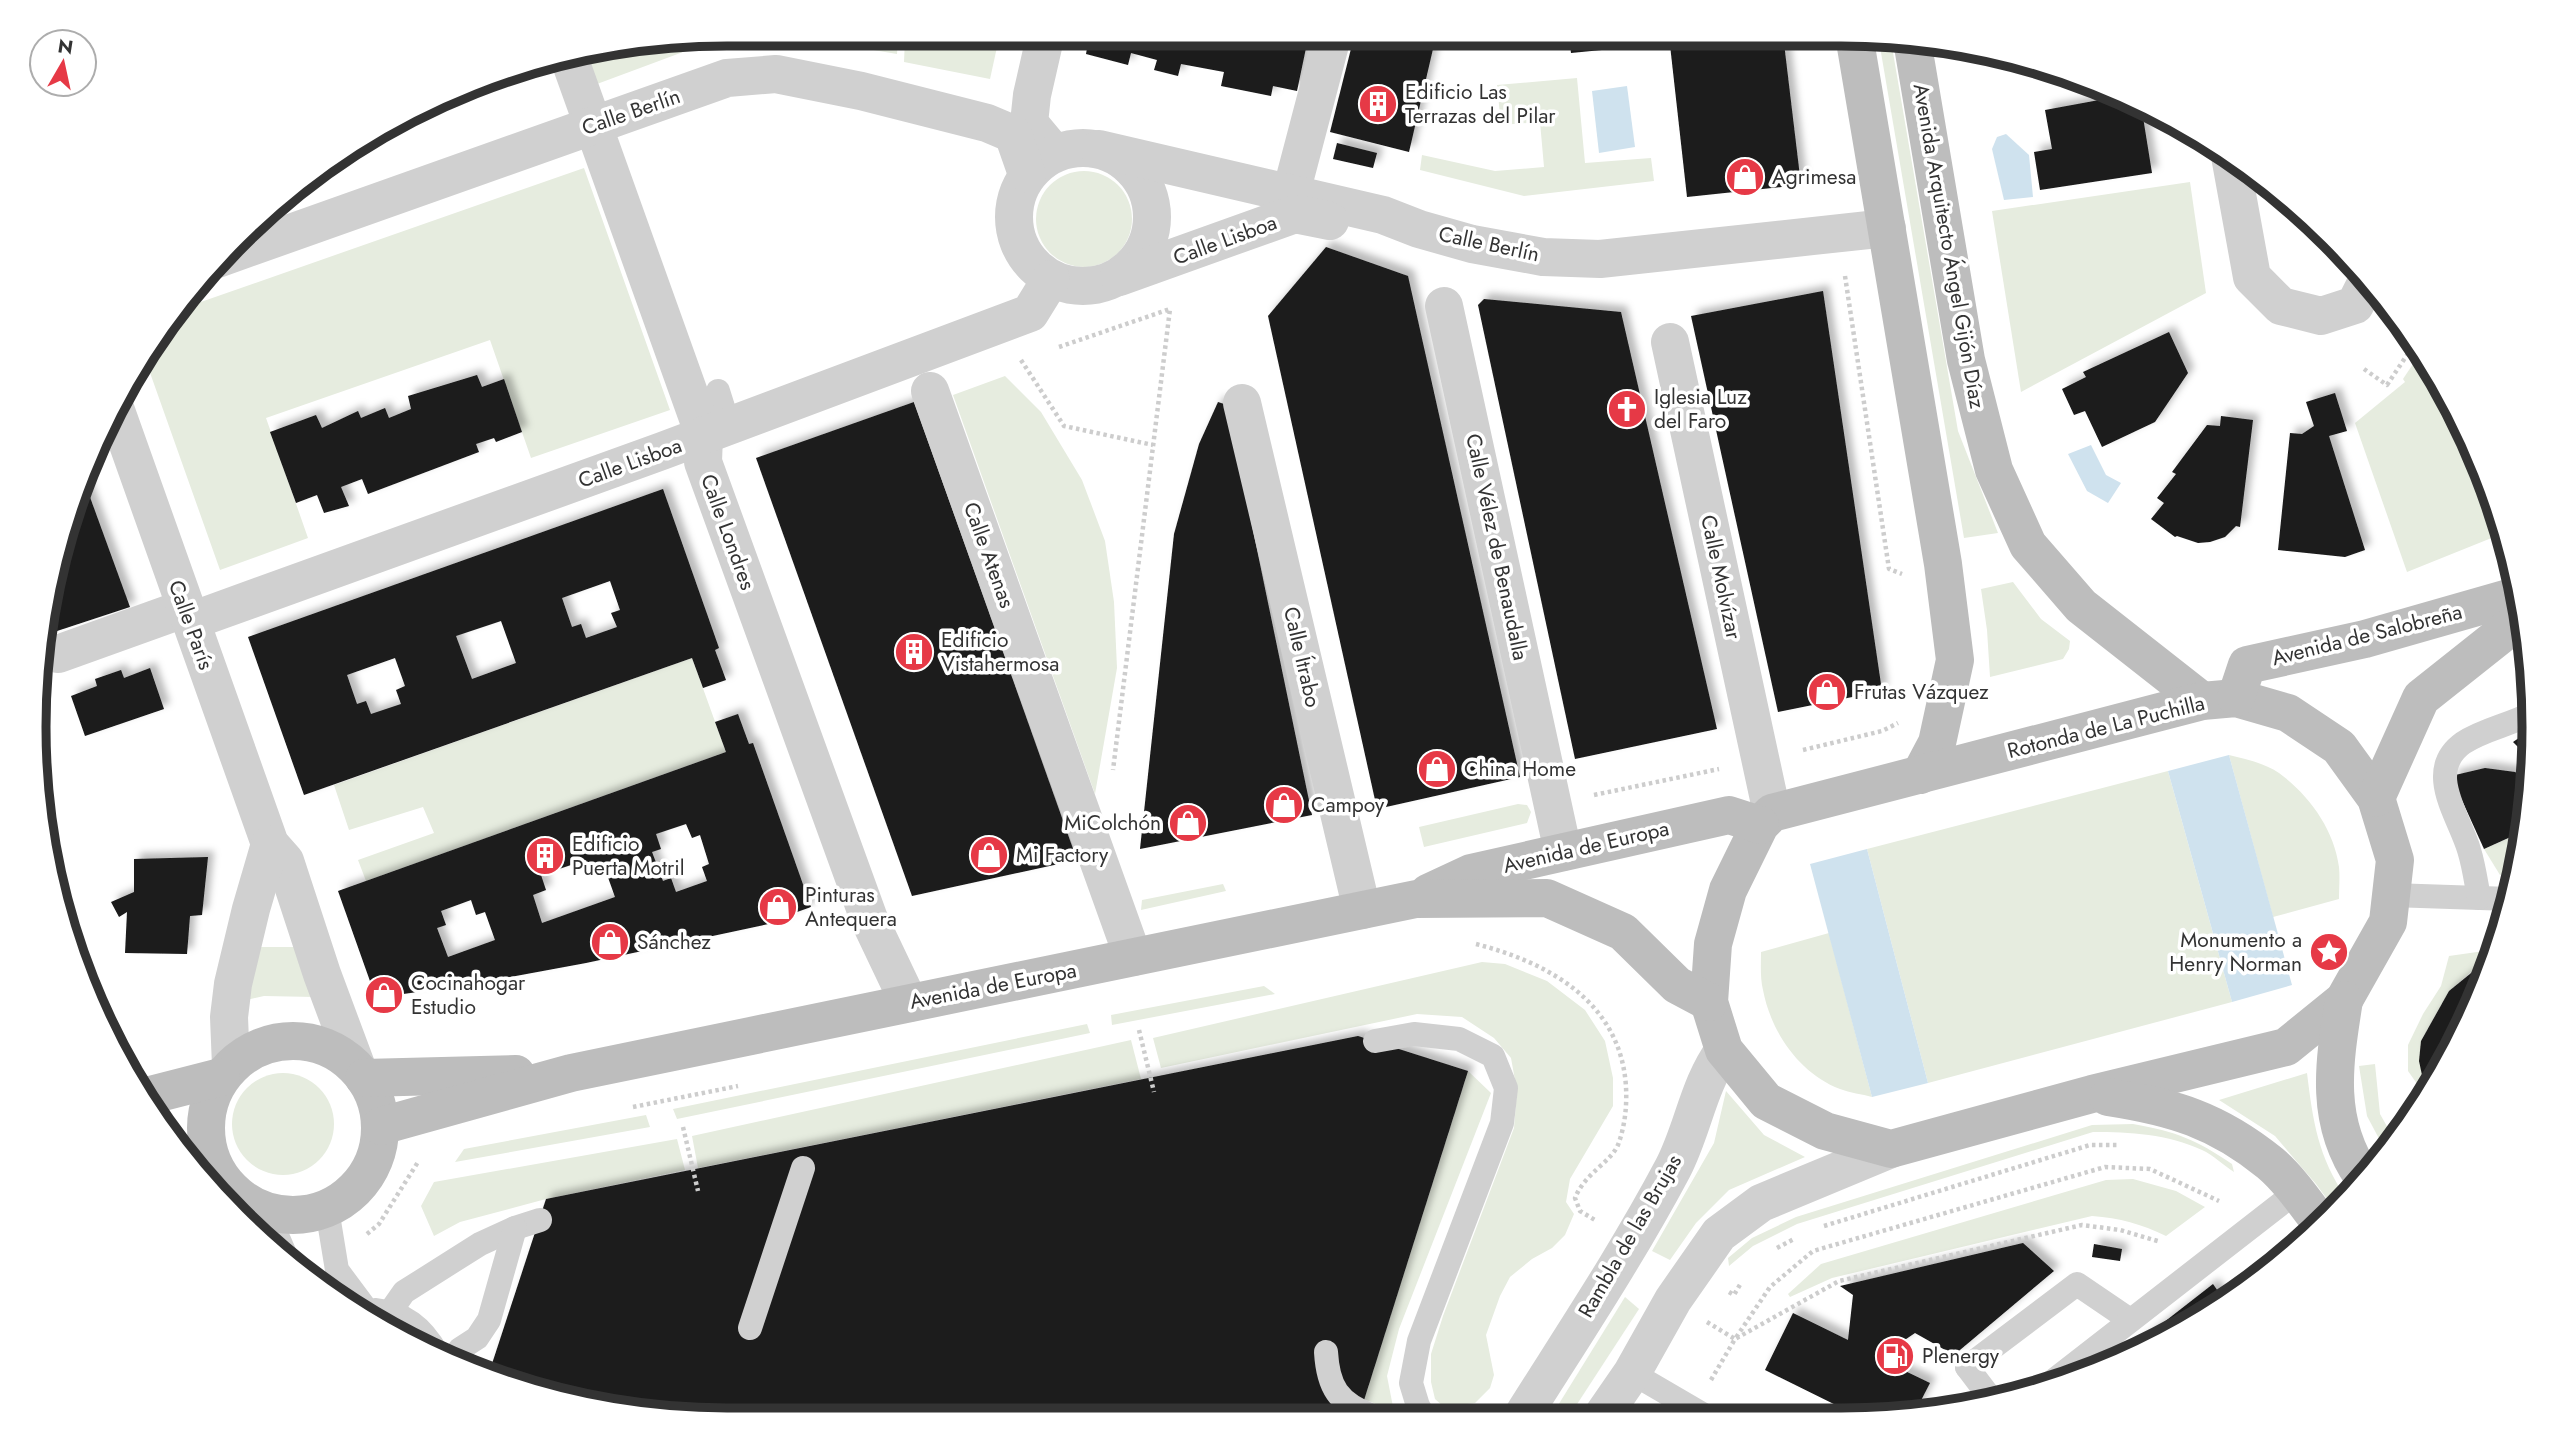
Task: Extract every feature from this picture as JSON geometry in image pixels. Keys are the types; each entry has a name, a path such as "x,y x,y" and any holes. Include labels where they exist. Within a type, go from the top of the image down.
{"main road":[{"path":"1856,46 1943,564 1955,660 1937,743 1920,775"},
{"name":"Avenida Arquitecto Ángel Gijón Díaz","path":"1914,50 1966,360 1994,470 2028,545 2081,606 2219,699"},
{"name":"Avenida de Salobreña","path":"2219,699 2247,665 2365,639 2510,598"},
{"name":"Avenida de Salobreña","path":"2376,798 2421,698 2514,624"},
{"path":"2219,699 2288,713 2339,747 2376,798 2395,860 2388,922 2344,1000 2336,1049 2334,1105 2350,1158 2358,1171"},
{"name":"Rotonda de La Puchilla","path":"1766,819 1920,775 2219,699"},
{"name":"Avenida de Europa","path":"1416,899 1471,873 1729,815 1766,819"},
{"path":"1766,819 1728,890 1713,944 1709,1002 1724,1051 1766,1101 1825,1131 1891,1149 2092,1094 2286,1047 2344,1000"},
{"name":"Avenida de Europa","path":"381,1126 571,1073 1416,899 1547,898 1623,932 1677,985 1709,1002"},
{"path":"153,1094 226,1071 250,1052 271,1043 294,1041 317,1045 338,1054 360,1073 376,1101 381,1126 377,1152 367,1176 349,1195 327,1209 297,1216 267,1212 240,1199 224,1187"},
{"path":"207,1168 205,1126 209,1101 226,1071"},
{"name":"Avenida de Europa","path":"360,1073 571,1073"},
{"path":"2092,1094 2159,1105 2220,1128 2271,1164 2315,1216"}],"street":[{"path":"1040,164 1029,123 1032,95 1043,46"},
{"path":"1291,193 1330,46"},
{"name":"Calle Londres","path":"572,64 717,417 703,462 869,919 909,1003"},
{"name":"Calle Berlín","path":"239,251 727,78 776,74 862,91 987,122 1013,134 1040,164"},
{"path":"1076,147 1099,149 1119,157 1135,170 1147,188 1152,208 1152,229 1145,249 1132,266 1115,279 1094,285 1072,286 1051,279 1034,267 1022,251 1014,232 1013,212 1017,192 1040,164 1076,147"},
{"name":"Calle Berlín","path":"1099,149 1383,215 1419,229 1472,244 1543,257 1600,259 1887,228"},
{"path":"2232,169 2252,277 2281,306 2321,316 2355,304 2363,288"},
{"name":"Calle Lisboa","path":"1115,279 1295,214 1382,232 1419,229"},
{"name":"Calle Lisboa","path":"58,654 188,614 717,417 1030,313 1051,279"},
{"name":"Calle Vélez de Benaudalla","path":"1444,306 1563,852"},
{"name":"Calle Molvízar","path":"1670,342 1766,819"},
{"name":"Calle Atenas","path":"930,391 1133,957"},
{"name":"Calle Ítrabo","path":"1241,403 1362,910"},
{"name":"Calle París","path":"119,419 270,844 285,861 322,974 360,1073"},
{"path":"226,1071 233,984 270,844"},
{"name":"Rambla de las Brujas","path":"1525,1408 1632,1240 1674,1165 1711,1067 1724,1051"},
{"path":"1608,1408 1632,1373 1673,1300 1720,1234 1761,1203 1891,1149"}],"lane":[{"path":"2479,898 2469,851 2444,780 2446,763 2462,744 2480,733 2522,718"},
{"path":"2391,895 2500,899"},
{"path":"1375,1041 1414,1034 1459,1039 1493,1056 1506,1088 1502,1123 1419,1341 1411,1383 1419,1408"},
{"path":"750,1328 803,1168"},
{"path":"2070,1367 2296,1192"},
{"path":"327,1209 337,1270 366,1304"},
{"path":"267,1212 279,1241"},
{"path":"375,1309 480,1244 540,1220"},
{"path":"458,1352 477,1338 489,1320 515,1228"},
{"path":"1967,1367 2077,1284 2130,1320"},
{"path":"381,1313 410,1320 429,1339"},
{"path":"1326,1352 1327,1375 1335,1390 1347,1403 1357,1408"},
{"path":"1967,1367 1986,1391"},
{"path":"1967,1367 1976,1394"},
{"path":"1632,1373 1692,1408"}],"path":[{"path":"1844,268 1889,569 1905,575 1943,564"},
{"path":"1058,347 1170,309 1113,773"},
{"path":"2364,369 2387,385 2410,351"},
{"path":"1033,355 1021,359 1064,426 1153,445"},
{"path":"1464,940 1502,950 1545,970 1584,996 1610,1027 1625,1069 1627,1108 1617,1147 1580,1184 1575,1198 1580,1210 1632,1240"},
{"path":"1139,1030 1154,1092"},
{"path":"620,1110 747,1084"},
{"path":"683,1127 698,1191"},
{"path":"1820,1227 2090,1145 2129,1145"},
{"path":"334,1254 361,1240 379,1224 404,1180 420,1159"},
{"path":"1707,1386 1770,1287 1813,1251 2105,1167 2150,1168 2219,1201"},
{"path":"1735,1339 1839,1281 2082,1225 2120,1230 2161,1242"},
{"path":"1774,1250 1796,1237"},
{"path":"1693,1273 1734,1295 1745,1276"},
{"path":"1700,1317 1735,1339"}],"shaded area":[{"path":"850,46 898,46 897,54"},
{"path":"905,46 997,46 990,79 904,62"},
{"path":"697,47 597,84 589,60 638,51"},
{"path":"1880,47 1892,48 1958,431 1998,533 1964,538"},
{"path":"1577,78 1585,163 1651,158 1654,181 1524,196 1420,170 1422,155 1495,171 1544,167 1540,122 1501,125 1497,85"},
{"path":"584,168 670,410 531,458 490,340 266,418 308,538 220,570 148,368 191,305"},
{"path":"1084,171 1102,175 1118,185 1128,201 1132,219 1128,237 1118,253 1102,263 1084,267 1066,263 1050,253 1040,237 1036,219 1040,201 1050,185 1066,175"},
{"path":"2190,182 2206,293 2021,392 1992,211"},
{"path":"2415,360 2452,425 2471,466 2495,536 2407,572 2355,423 2405,382 2403,379"},
{"path":"1005,376 1041,412 1082,480 1105,541 1114,602 1117,668 1095,794 953,395"},
{"path":"2013,582 2041,619 2070,641 2069,649 2063,659 1990,677 1981,589"},
{"path":"692,658 726,752 366,881 358,860 434,833 423,807 349,830 334,785"},
{"path":"2229,755 2255,762 2279,773 2310,802 2332,839 2339,871 2339,899 2273,917"},
{"path":"2168,771 2232,1002 1928,1083 1867,849"},
{"path":"1518,804 1527,805 1531,812 1527,823 1424,847 1419,827"},
{"path":"2513,836 2506,873 2500,875 2484,849"},
{"path":"1223,884 1226,891 1141,910 1142,900"},
{"path":"1829,933 1872,1097 1840,1089 1812,1073 1780,1036 1767,1006 1761,981 1761,952"},
{"path":"256,947 297,947 315,997 264,996 242,1001"},
{"path":"2484,951 2479,966 2449,991 2421,1041 2424,1078 2419,1087 2408,1071 2408,1045 2441,986 2449,956"},
{"path":"1482,962 1505,964 1547,981 1585,1010 1605,1041 1613,1078 1613,1106 1570,1179 1566,1202 1574,1214 1565,1235 1552,1248 1532,1259 1510,1277 1500,1296 1486,1335 1494,1375 1490,1388 1475,1403 1444,1407 1435,1399 1431,1382 1431,1354 1514,1128 1517,1091 1511,1058 1494,1038 1462,1017 1417,1014 1161,1068 1153,1038"},
{"path":"1264,986 1275,994 1112,1025 1111,1015"},
{"path":"1087,1024 1090,1033 677,1119 673,1109"},
{"path":"1131,1040 1141,1079 698,1168 692,1136"},
{"path":"2375,1064 2380,1114 2389,1131 2381,1142 2367,1116 2359,1066"},
{"path":"1468,1071 1491,1093 1399,1329 1387,1376 1393,1408 1385,1408 1364,1399"},
{"path":"283,1073 303,1077 319,1088 330,1104 334,1124 330,1144 319,1160 303,1171 283,1175 263,1171 247,1160 236,1144 232,1124 236,1104 247,1088 263,1077"},
{"path":"2307,1073 2318,1138 2329,1168 2341,1190 2329,1202 2275,1136 2219,1100"},
{"path":"1726,1091 1764,1135 1805,1157 1729,1190 1696,1223 1670,1260 1652,1251 1714,1143"},
{"path":"646,1115 650,1127 455,1162 464,1149"},
{"path":"2133,1124 2162,1130 2196,1142 2232,1164 2234,1172 2206,1152 2176,1140 2135,1133 2093,1132 1797,1224 1753,1246 1729,1266 1728,1258 1752,1238 1796,1217 2092,1125"},
{"path":"677,1139 685,1170 546,1199 460,1222 434,1236 421,1206 434,1182"},
{"path":"2133,1179 2176,1191 2205,1207 2166,1236 2130,1222 2092,1216 1832,1278 1790,1297 1788,1294 1821,1264 2106,1180"},
{"path":"1625,1297 1639,1309 1575,1408 1556,1408"}],"water":[{"path":"1627,86 1635,147 1599,153 1592,91"},
{"path":"2006,134 2029,155 2033,197 2004,200 1992,149 1997,137"},
{"path":"2091,445 2106,475 2121,483 2108,503 2087,491 2068,454"},
{"path":"2229,755 2292,985 2232,1002 2168,771"},
{"path":"1867,849 1928,1083 1872,1097 1810,864"}],"building":[{"path":"1087,46 1306,48 1297,91 1273,86 1271,96 1221,86 1224,72 1181,64 1178,76 1154,70 1157,60 1131,53 1128,65 1086,54"},
{"name":"Edificio Las Terrazas del Pilar","path":"1352,46 1434,46 1409,152 1330,132"},
{"path":"1570,46 1643,46 1571,53"},
{"path":"1670,46 1784,46 1801,185 1687,197"},
{"path":"2106,99 2143,116 2152,173 2040,190 2034,152 2052,149 2045,110"},
{"path":"1337,143 1377,153 1373,168 1333,159"},
{"path":"1326,247 1408,276 1520,777 1377,809 1268,316"},
{"path":"1823,291 1882,691 1778,712 1691,316"},
{"path":"1484,299 1621,312 1717,729 1575,759 1478,305"},
{"path":"2169,332 2188,373 2155,422 2102,447 2085,411 2074,415 2062,389 2086,377 2083,372"},
{"path":"477,375 482,387 504,379 522,432 496,442 494,438 476,444 479,452 368,494 362,479 341,487 349,506 324,513 317,495 296,503 270,432 316,415 322,428 358,411 361,418 385,408 389,418 411,409 408,396"},
{"path":"2335,393 2347,431 2329,436 2365,550 2345,557 2278,550 2290,433 2302,434 2314,426 2306,402"},
{"name":"Edificio Vistahermosa","path":"914,402 1077,860 912,896 756,458"},
{"path":"1218,402 1227,405 1312,815 1140,849 1174,534 1199,444"},
{"path":"2221,416 2253,420 2240,527 2236,526 2225,537 2210,542 2198,543 2175,537 2151,519 2164,503 2157,498 2176,474 2172,472 2207,425 2220,426"},
{"path":"663,489 719,648 715,650 726,680 703,688 692,658 304,795 248,637","holes":["610,581 620,610 611,613 617,627 586,638 581,624 572,627 562,598","501,621 516,663 472,679 456,636","395,658 405,686 396,690 401,704 371,714 366,701 357,704 347,675"]},
{"path":"88,491 130,607 54,632 69,550"},
{"path":"150,668 164,709 85,736 71,696 97,686 95,679 121,670 124,678"},
{"name":"Edificio Puerta Motril","path":"738,714 749,744 753,743 811,907 786,916 787,920 586,963 461,986 396,995 395,991 376,998 338,891 726,752 715,722","holes":["686,824 692,838 700,835 709,864 702,867 707,881 676,892 671,878 663,881 652,852 661,849 656,834","586,860 591,875 605,869 615,897 542,923 533,895 546,890 541,875","471,900 476,915 485,912 495,940 448,957 437,928 446,925 441,911"]},
{"path":"2522,736 2521,750 2513,742"},
{"path":"2485,768 2515,772 2521,775 2513,836 2484,849 2451,776"},
{"path":"208,857 202,915 190,916 187,954 125,953 127,912 119,917 111,902 134,892 134,859"},
{"path":"2478,967 2452,1028 2424,1078 2419,1061 2421,1041 2449,991"},
{"path":"1358,1036 1468,1071 1362,1408 726,1408 638,1402 550,1384 492,1365 546,1199"},
{"path":"2023,1243 2054,1271 1954,1355 1915,1333 1878,1358 1930,1383 1920,1403 1886,1406 1842,1408 1765,1370 1793,1313 1848,1340 1853,1295 1840,1286"},
{"path":"2094,1244 2122,1249 2120,1261 2092,1257"},
{"path":"2213,1284 2219,1293 2182,1316 2149,1334"}],"place":[{"name":"Edificio Las Terrazas del Pilar","path":"1378,104"},
{"name":"Agrimesa","path":"1745,177"},
{"name":"Iglesia Luz del Faro","path":"1627,409"},
{"name":"Edificio Vistahermosa","path":"914,652"},
{"name":"Frutas Vázquez","path":"1827,692"},
{"name":"China Home","path":"1437,769"},
{"name":"Campoy","path":"1284,805"},
{"name":"MiColchón","path":"1188,823"},
{"name":"Mi Factory","path":"989,855"},
{"name":"Edificio Puerta Motril","path":"545,856"},
{"name":"Pinturas Antequera","path":"778,907"},
{"name":"Sánchez","path":"610,942"},
{"name":"Monumento a Henry Norman","path":"2329,952"},
{"name":"Cocinahogar Estudio","path":"384,995"},
{"name":"Plenergy","path":"1895,1356"}]}
